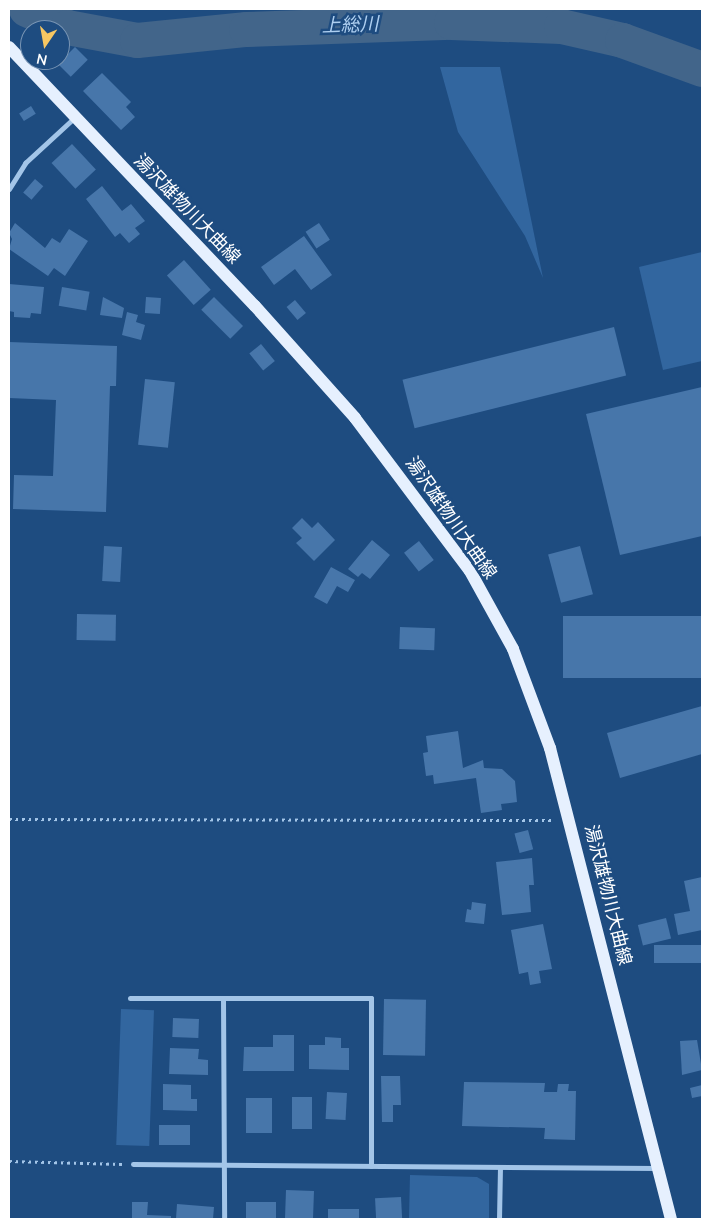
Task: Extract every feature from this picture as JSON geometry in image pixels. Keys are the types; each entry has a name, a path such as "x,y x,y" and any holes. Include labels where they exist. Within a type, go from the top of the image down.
{"main road":[{"name":"湯沢雄物川大曲線","path":"9,46 255,306 355,418 470,571 513,649 550,748 571,819 671,1219"}],"street":[{"path":"9,189 25,163 76,117"},
{"path":"130,998 370,998 371,1166"},
{"path":"223,998 224,1219"},
{"path":"132,1164 658,1168"},
{"path":"499,1219 500,1167"}],"path":[{"path":"9,819 571,819"},
{"path":"9,1162 132,1164"}],"shaded area":[{"path":"440,67 500,67 543,278 525,236 458,132"},
{"path":"702,252 702,361 663,370 639,267"},
{"path":"121,1009 154,1010 149,1146 116,1145"},
{"path":"410,1175 477,1177 489,1184 489,1219 409,1219"}],"building":[{"path":"75,47 88,60 71,77 64,70 70,70 70,52"},
{"path":"102,73 131,102 126,107 135,117 121,130 83,91"},
{"path":"31,106 36,114 24,121 19,113"},
{"path":"72,144 96,170 75,189 52,163"},
{"path":"35,179 43,186 31,200 23,193"},
{"path":"102,186 122,211 131,204 145,221 135,228 140,234 129,243 120,233 115,237 86,199"},
{"path":"15,223 45,248 52,238 60,243 69,229 88,241 65,276 54,268 48,276 9,249 12,239 9,233"},
{"path":"319,223 330,240 316,248 306,232"},
{"path":"304,236 332,275 311,290 295,269 274,285 261,267"},
{"path":"184,260 211,290 194,305 167,275"},
{"path":"9,284 44,287 41,314 31,313 30,318 14,317 14,312 9,311"},
{"path":"62,287 90,292 86,311 59,306"},
{"path":"103,297 124,308 122,318 100,315"},
{"path":"146,297 161,298 160,314 145,313"},
{"path":"214,297 243,326 230,339 201,310"},
{"path":"295,300 306,313 298,320 287,307"},
{"path":"127,312 138,315 136,322 145,325 141,340 122,335"},
{"path":"614,327 626,376 415,428 402,380"},
{"path":"9,342 117,346 116,386 110,386 106,512 13,509 14,475 53,476 56,400 9,398"},
{"path":"261,344 275,361 263,371 249,353"},
{"path":"145,379 175,382 168,448 138,445"},
{"path":"702,387 702,536 620,555 586,414"},
{"path":"302,518 312,528 318,522 335,540 314,561 296,543 302,538 292,528"},
{"path":"372,540 390,555 370,579 362,573 358,577 348,569"},
{"path":"419,541 434,560 419,572 404,553"},
{"path":"104,546 122,547 120,582 102,581"},
{"path":"580,546 593,594 561,603 548,555"},
{"path":"331,567 355,580 348,592 337,586 327,604 314,597"},
{"path":"77,614 116,615 116,641 77,640"},
{"path":"563,616 702,616 702,678 563,678"},
{"path":"400,627 435,628 434,650 399,649"},
{"path":"702,706 702,754 620,778 607,733"},
{"path":"458,731 463,768 483,760 484,768 502,769 515,781 517,802 501,804 502,810 481,813 476,778 434,784 433,775 426,776 423,753 428,752 426,736"},
{"path":"528,830 533,849 520,853 514,834"},
{"path":"532,858 534,885 529,885 531,912 502,915 496,862"},
{"path":"702,877 702,930 678,935 674,914 690,911 684,881"},
{"path":"472,902 486,904 484,924 465,922 467,909 471,910"},
{"path":"666,918 671,938 643,945 638,925"},
{"path":"543,924 552,969 539,971 541,983 530,985 528,972 519,974 511,930"},
{"path":"654,945 702,945 702,963 654,963"},
{"path":"384,999 426,1000 425,1056 383,1055"},
{"path":"173,1018 199,1019 198,1038 172,1037"},
{"path":"273,1035 294,1035 294,1071 243,1071 244,1047 273,1047"},
{"path":"325,1037 341,1038 341,1048 349,1048 349,1070 309,1069 309,1045 325,1045"},
{"path":"697,1040 702,1070 682,1075 680,1041"},
{"path":"170,1048 199,1049 198,1059 208,1060 208,1075 169,1074"},
{"path":"381,1076 400,1076 401,1105 393,1105 393,1122 382,1122"},
{"path":"464,1082 545,1083 544,1092 557,1092 558,1084 569,1084 568,1091 576,1091 575,1140 544,1139 545,1128 462,1126"},
{"path":"163,1084 191,1085 191,1099 197,1099 197,1111 163,1110"},
{"path":"702,1085 702,1096 692,1098 690,1088"},
{"path":"327,1092 347,1093 346,1120 326,1119"},
{"path":"292,1097 312,1097 312,1129 292,1129"},
{"path":"246,1098 272,1098 272,1133 246,1133"},
{"path":"159,1125 190,1125 190,1145 159,1145"},
{"path":"286,1190 314,1191 313,1219 285,1219"},
{"path":"401,1197 402,1219 376,1219 375,1198"},
{"path":"132,1202 148,1202 147,1215 171,1216 171,1219 132,1219"},
{"path":"246,1202 276,1202 276,1219 246,1219"},
{"path":"177,1204 214,1207 213,1219 176,1219"},
{"path":"328,1209 359,1209 359,1219 328,1219"}],"waterway":[{"name":"上総川","path":"26,9 67,27 137,40 246,29 451,22 561,26 622,40 702,69"}]}
